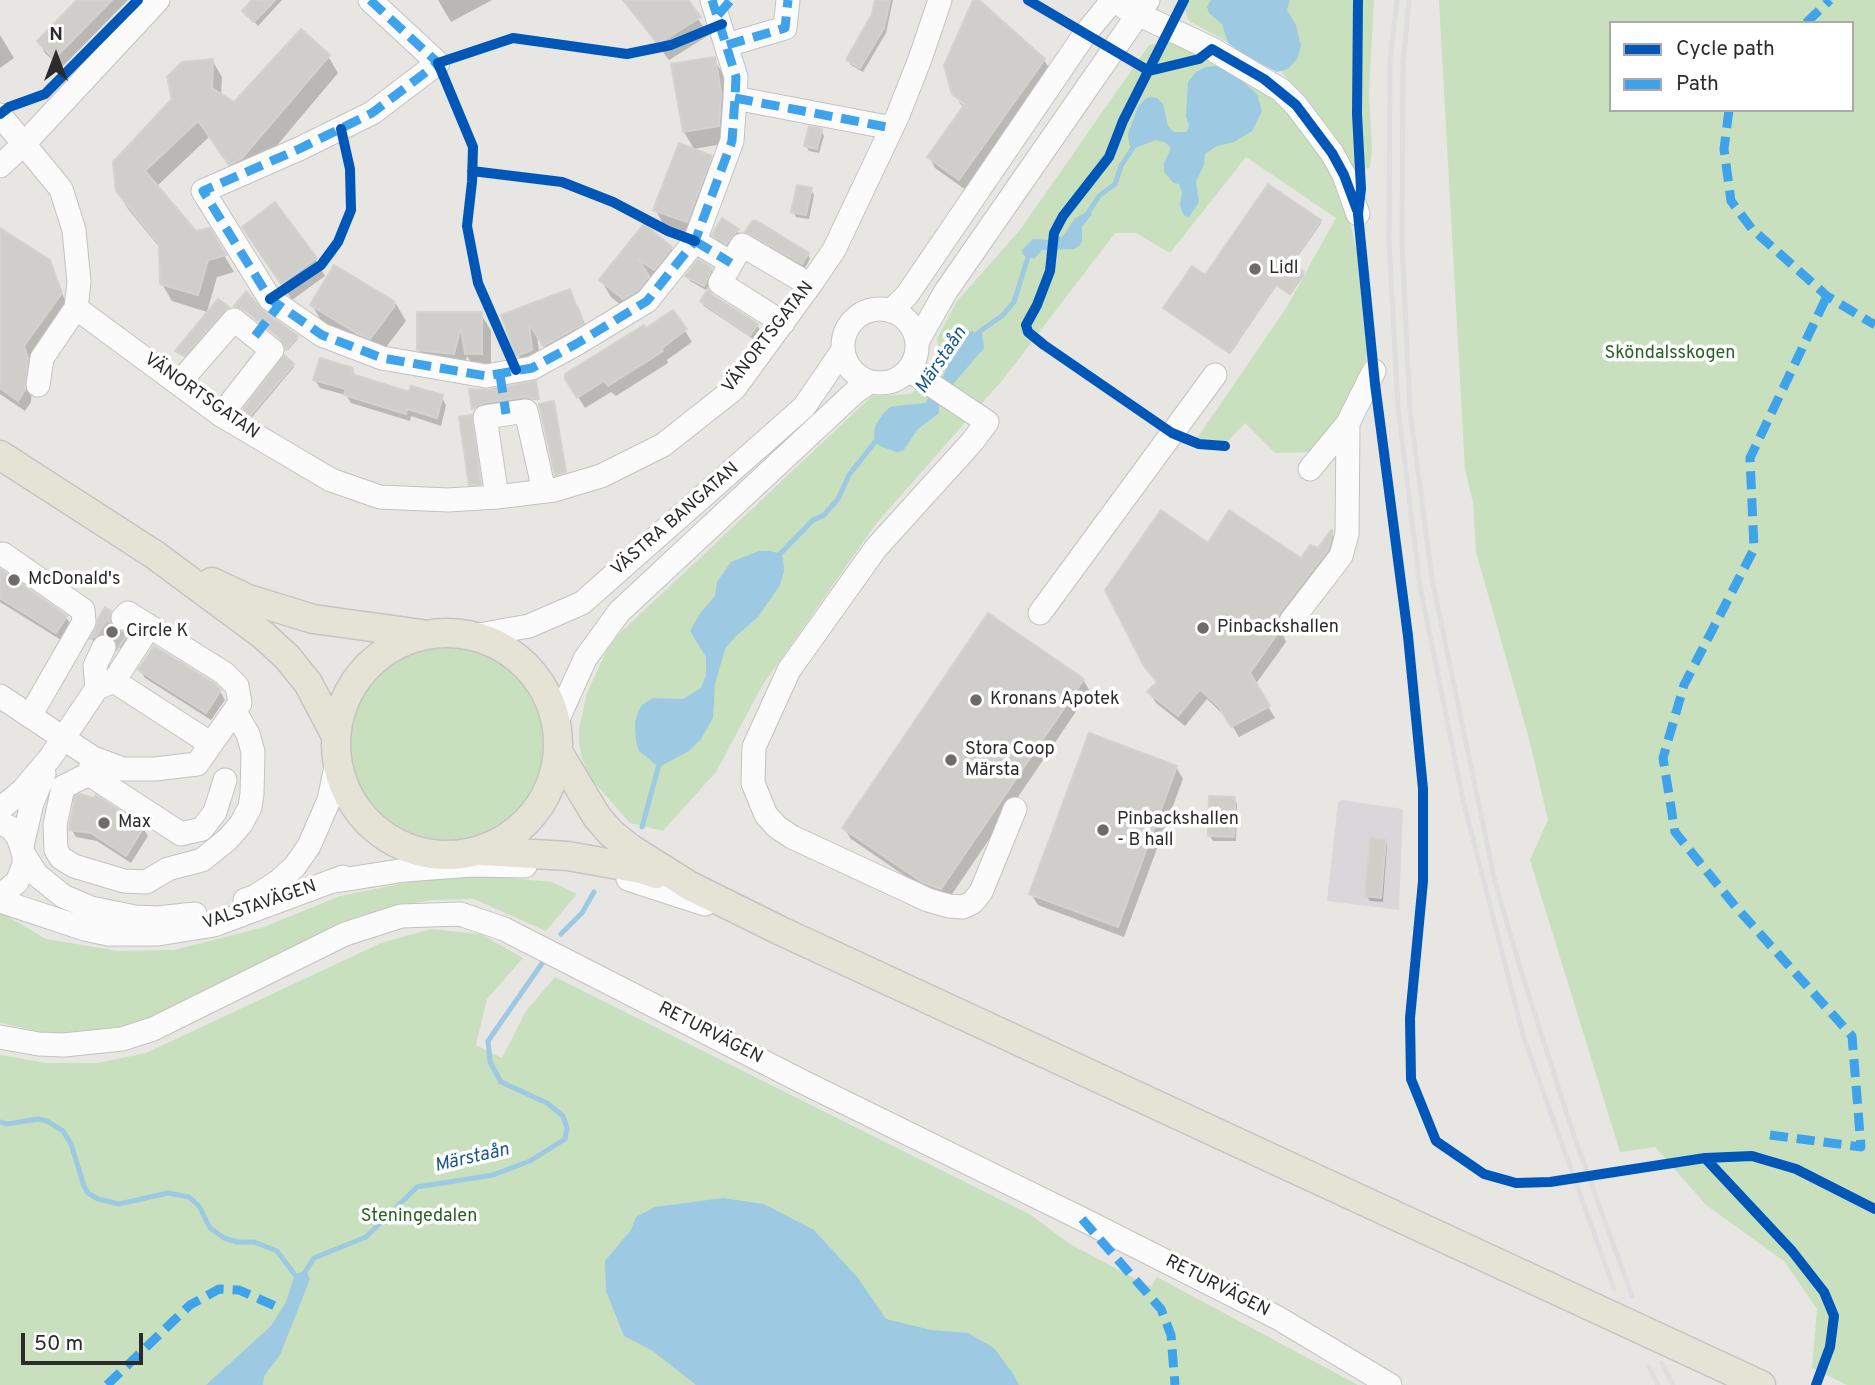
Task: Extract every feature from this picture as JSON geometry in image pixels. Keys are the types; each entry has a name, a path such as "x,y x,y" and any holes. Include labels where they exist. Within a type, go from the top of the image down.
{"main road":[{"path":"0,455 155,555 263,635 287,657 308,683 336,749 342,783 351,802 379,832 397,844 437,855 479,851 598,860 641,869 691,886"},
{"path":"155,555 248,599 313,620 425,635 457,633 496,645 518,658 535,677 548,699 556,723 558,752 550,785 533,814 509,836 479,851"},
{"path":"336,749 340,712 349,690 363,670 391,648 425,635"},
{"path":"558,752 597,817 611,833 631,849 691,886 781,931 1760,1385"}],"street":[{"path":"0,166 24,144 158,0"},
{"path":"370,0 438,63 372,113 203,191 270,299 322,335 383,358 461,373 500,374 532,368 647,301 695,241 732,141 736,78 720,5"},
{"path":"727,45 785,28 788,0"},
{"name":"VÄNORTSGATAN","path":"76,308 221,415 331,480 380,497 448,500 497,497 544,492 601,476 663,445 734,388 783,323 834,250 895,122 940,0"},
{"path":"1015,809 981,892 973,902 963,907 949,906 928,900 792,837 766,815 753,783 754,747 789,670 876,548 987,422 919,375 917,342 913,328 904,317 891,311 906,295 1110,1 1144,7 1281,90 1303,113 1332,153 1359,214"},
{"path":"917,342 946,290 1144,7"},
{"path":"735,98 895,122"},
{"path":"0,115 61,189 69,209 77,257 79,282 76,308 42,358 38,385"},
{"path":"695,241 731,263"},
{"path":"783,323 720,283 743,245 810,285"},
{"path":"254,336 279,305"},
{"name":"VÄSTRA BANGATAN","path":"473,636 529,626 582,603 804,407 843,350 844,336 851,323 862,314 876,309 891,311"},
{"path":"179,383 234,320 272,350 221,415"},
{"path":"843,350 847,364 857,376 870,382"},
{"path":"1310,469 1348,423 1374,371"},
{"path":"500,374 506,414"},
{"path":"1040,613 1215,374"},
{"name":"VÄSTRA BANGATAN","path":"556,723 585,659 619,612 845,401 870,382 884,383 919,375"},
{"path":"497,497 485,417 526,411 544,492"},
{"path":"1291,621 1341,556 1347,534 1348,423"},
{"path":"0,555 3,554 83,610 84,622 30,716"},
{"path":"123,618 128,612 224,673 237,686 240,703 197,764"},
{"path":"0,809 22,791 50,758 63,737 149,626"},
{"path":"104,648 94,666 106,684 211,744"},
{"path":"0,696 63,737 91,766 180,834 202,829 215,812 225,780"},
{"path":"235,712 248,734 253,752 252,794 250,807 241,824 214,852 185,866 168,869 146,882 137,883 74,866 61,858 56,850 55,825 63,787 91,766 155,769 197,764 252,794"},
{"name":"VALSTAVÄGEN","path":"0,822 12,830 37,875 62,896 90,908 146,917 183,916 208,911 256,897 295,866 320,825 329,800 336,749"},
{"path":"0,898 17,883 24,865 23,850 32,803 50,758"},
{"name":"VALSTAVÄGEN","path":"0,898 85,929 108,933 158,934 214,925 368,868 437,855"},
{"path":"329,882 405,870 472,865 576,869 641,883 781,931"},
{"name":"RETURVÄGEN","path":"0,1037 39,1044 64,1045 122,1039 153,1029 345,934 401,916 460,914 504,929 803,1082 1138,1246 1279,1318 1390,1385"}],"shaded area":[{"path":"1341,800 1403,809 1399,910 1327,901 1338,803"}],"green space":[{"path":"1181,0 1374,0 1369,93 1372,147 1370,168 1351,171 1323,125 1281,71 1189,21"},
{"name":"Sköndalsskogen","path":"1439,0 1875,0 1875,1385 1847,1385 1812,1368 1817,1309 1784,1261 1706,1205 1655,1147 1620,1152 1530,860 1548,820 1529,739 1476,552 1473,503 1465,469"},
{"path":"1175,42 1218,60 1286,104 1329,161 1348,213 1357,252 1367,353 1362,384 1315,452 1275,453 1245,423 1227,442 1197,438 1285,310 1336,218 1246,157 1170,253 1136,233 1115,233 1005,377 875,525 762,686 716,772 663,831 630,823 592,780 583,762 579,743 579,729 587,693 606,652 618,635 872,396 911,394 939,361 937,339 957,301 1020,230 1149,45"},
{"path":"447,647 485,654 502,663 516,676 529,690 538,707 545,745 538,783 529,800 516,814 502,827 485,836 447,843 409,836 392,827 378,814 365,800 356,783 349,745 356,707 365,690 378,676 392,663 409,654"},
{"path":"455,873 552,882 577,894 546,931 474,899 433,900 394,906 343,921 133,1027 57,1035 0,1023 0,912 46,939 118,951 174,950 264,927 340,896"},
{"name":"Steningedalen","path":"431,929 481,934 523,958 487,999 476,1045 502,1058 526,1011 555,977 1031,1215 1070,1244 1151,1287 1157,1277 1358,1385 0,1385 0,1055 46,1063 98,1063 146,1053 381,943"}],"water":[{"path":"1211,0 1290,0 1287,10 1296,25 1301,46 1297,59 1288,69 1277,72 1250,58 1238,77 1259,96 1262,111 1252,131 1205,154 1204,165 1196,182 1199,202 1189,217 1182,212 1182,192 1179,184 1174,183 1164,172 1164,163 1171,148 1156,140 1132,149 1128,134 1138,107 1150,97 1157,98 1163,104 1168,126 1174,132 1187,132 1188,82 1196,72 1206,67 1223,68 1235,48 1228,43 1222,24 1209,13 1207,7"},
{"path":"1088,211 1092,214 1082,227 1082,242 1079,246 1074,249 1042,250 1034,259 1023,255 1022,250 1033,239 1047,240 1063,236 1075,218"},
{"path":"962,332 982,334 984,348 954,383 939,406 939,413 918,429 903,451 896,452 875,442 875,426 890,407 925,403 944,375 953,342"},
{"path":"759,551 771,551 783,558 784,571 780,585 758,617 725,649 715,684 713,718 701,739 689,751 659,767 639,751 635,722 639,710 653,698 683,699 701,688 706,675 706,657 690,631 715,596 717,582 731,562"},
{"path":"723,1198 764,1204 814,1230 858,1278 886,1319 931,1330 968,1333 994,1348 1019,1385 696,1385 653,1351 624,1336 606,1291 605,1261 631,1230 636,1217 655,1207"},
{"path":"306,1271 310,1279 280,1355 264,1376 263,1385 206,1385 271,1326 286,1302 295,1274"}],"building":[{"path":"77,0 112,0 54,59 37,41"},
{"path":"252,0 275,0 254,22 242,11"},
{"path":"623,0 688,0 701,17 658,44"},
{"path":"875,0 890,0 884,28 860,68 846,60 872,14"},
{"path":"973,0 979,0 1045,59 959,180 927,157 965,104 952,94 944,66"},
{"path":"301,29 330,55 242,158 229,165 198,121 145,171 196,231 210,228 226,255 208,260 198,295 160,284 159,244 116,191 113,162 172,99 167,77 182,62 213,59 212,88 234,102"},
{"path":"715,57 721,92 719,126 683,132 671,64"},
{"path":"809,126 822,129 817,149 804,146"},
{"path":"679,143 712,156 687,222 653,210"},
{"name":"Lidl","path":"1268,184 1321,220 1292,263 1304,272 1289,294 1276,285 1229,353 1163,308 1192,266 1205,275"},
{"path":"797,185 812,188 806,215 791,212"},
{"path":"275,202 317,258 281,284 242,227"},
{"path":"722,218 739,229 726,244 712,235"},
{"path":"752,221 757,221 809,253 802,264 745,232"},
{"path":"644,224 672,247 654,270 638,259 649,276 638,290 623,299 599,280"},
{"path":"0,228 50,260 62,293 24,346 28,359 25,390 18,401 0,388"},
{"path":"698,259 712,268 704,286 685,276"},
{"path":"334,265 394,301 394,307 370,339 310,305"},
{"path":"570,289 583,324 543,346 529,323 532,350 516,356 501,315"},
{"path":"708,289 712,295 758,324 750,336 700,301"},
{"path":"246,291 262,310 298,336 286,350 281,339 243,309 234,306"},
{"path":"218,299 229,307 184,356 175,351"},
{"path":"673,310 687,329 662,348 663,351 608,386 604,381 577,398 565,379 565,374"},
{"path":"417,312 482,312 482,354 465,354 461,328 454,354 417,350"},
{"path":"284,355 294,364 250,416 242,411"},
{"path":"320,358 353,368 352,374 409,392 411,386 443,395 437,418 407,409 406,414 344,395 346,389 313,380"},
{"path":"536,381 539,399 524,397 483,403 472,409 469,389 488,390"},
{"path":"554,401 566,472 555,475 539,404"},
{"path":"472,415 481,484 469,485 459,417"},
{"name":"Pinbackshallen","path":"1161,510 1208,543 1229,510 1301,558 1310,545 1318,548 1331,530 1333,531 1328,550 1280,612 1277,620 1280,630 1250,673 1270,706 1231,727 1219,707 1200,689 1178,716 1147,692 1157,682 1144,666 1105,590"},
{"name":"McDonald's","path":"0,569 67,616 56,633 0,598"},
{"path":"105,607 111,611 109,621 114,628 120,632 130,631 117,650 116,640 109,634 102,633 90,639"},
{"path":"988,613 1084,679 941,889 922,882 842,828"},
{"name":"Circle K","path":"154,646 221,690 206,713 138,670"},
{"name":"Pinbackshallen - B hall","path":"1089,733 1177,766 1118,927 1029,894"},
{"name":"Max","path":"80,794 94,798 96,795 144,827 126,856 91,833 69,830 75,796"},
{"path":"1209,796 1235,797 1234,837 1208,836"},
{"path":"1370,838 1386,840 1381,898 1365,896"}],"waterway":[{"name":"Märstaån","path":"1086,216 1099,196 1115,184 1121,166 1134,146"},
{"name":"Märstaån","path":"976,337 1003,315 1014,302 1029,254"},
{"name":"Märstaån","path":"776,558 813,520 824,515 838,499 849,475 875,442 879,441"},
{"name":"Märstaån","path":"642,827 660,761"},
{"name":"Märstaån","path":"561,934 582,913 594,892"},
{"name":"Märstaån","path":"302,1277 314,1258 366,1237 417,1187 493,1175 530,1161 565,1139 567,1128 563,1116 547,1103 501,1082 490,1062 488,1041 543,962"},
{"path":"0,1122 7,1124 38,1119 47,1121 63,1131 71,1144 88,1193 98,1199 119,1204 168,1193 189,1197 199,1206 210,1228 224,1238 237,1242 254,1242 277,1251 298,1279"}],"tunnel":[{"path":"104,647 123,618"}],"railway":[{"path":"1397,0 1390,61 1389,242 1398,407 1420,586 1463,800 1524,1038 1614,1289"},
{"path":"1409,0 1403,63 1402,244 1410,410 1432,579 1495,882 1574,1136 1632,1296"},
{"path":"1662,1363 1673,1385"},
{"path":"1649,1367 1658,1385"}],"marked path":[{"path":"370,0 438,63 372,113 203,191 270,299 322,335 382,358 486,376 532,368 647,301 695,241 732,141 736,77 712,0"},
{"path":"718,15 731,0"},
{"path":"727,45 785,28 788,0"},
{"path":"1808,21 1830,0"},
{"path":"735,98 892,128"},
{"path":"1729,112 1724,149 1731,201 1752,229 1827,296 1875,325"},
{"path":"695,241 731,263"},
{"path":"1770,1135 1861,1147 1852,1036 1735,906 1675,832 1663,758 1684,685 1754,549 1750,458 1827,296"},
{"path":"255,336 279,305"},
{"path":"500,375 506,414"},
{"path":"1082,1219 1161,1309 1171,1335 1175,1385"},
{"path":"107,1385 190,1305 219,1289 239,1290 275,1306"}],"cycle path":[{"path":"0,114 9,107 45,94 138,0"},
{"path":"1028,0 1149,71 1199,59 1212,49 1264,79 1296,105 1332,153 1344,175 1357,210"},
{"path":"1184,0 1123,121 1109,157 1063,216 1054,233 1050,271 1026,325 1028,332 1044,345 1172,433 1199,444 1225,446"},
{"path":"1358,0 1357,114 1361,189 1358,214 1375,384 1408,636 1423,789 1423,881 1410,1018 1411,1079 1436,1141 1484,1174 1516,1183 1550,1182 1705,1158 1792,1251 1824,1292 1834,1316 1830,1347 1816,1385"},
{"path":"516,370 478,283 467,226 473,147 438,63 513,38 627,54 671,45 722,24"},
{"path":"270,299 321,265 338,242 351,210 350,169 341,129"},
{"path":"472,171 562,182 613,202 668,231 695,241"},
{"path":"1705,1158 1752,1156 1796,1169 1875,1209"}],"place":[{"name":"Lidl","path":"1255,269"},
{"name":"McDonald's","path":"14,580"},
{"name":"Pinbackshallen","path":"1203,628"},
{"name":"Circle K","path":"112,632"},
{"name":"Kronans Apotek","path":"976,700"},
{"name":"Stora Coop Märsta","path":"951,760"},
{"name":"Max","path":"104,823"},
{"name":"Pinbackshallen - B hall","path":"1103,830"}]}
